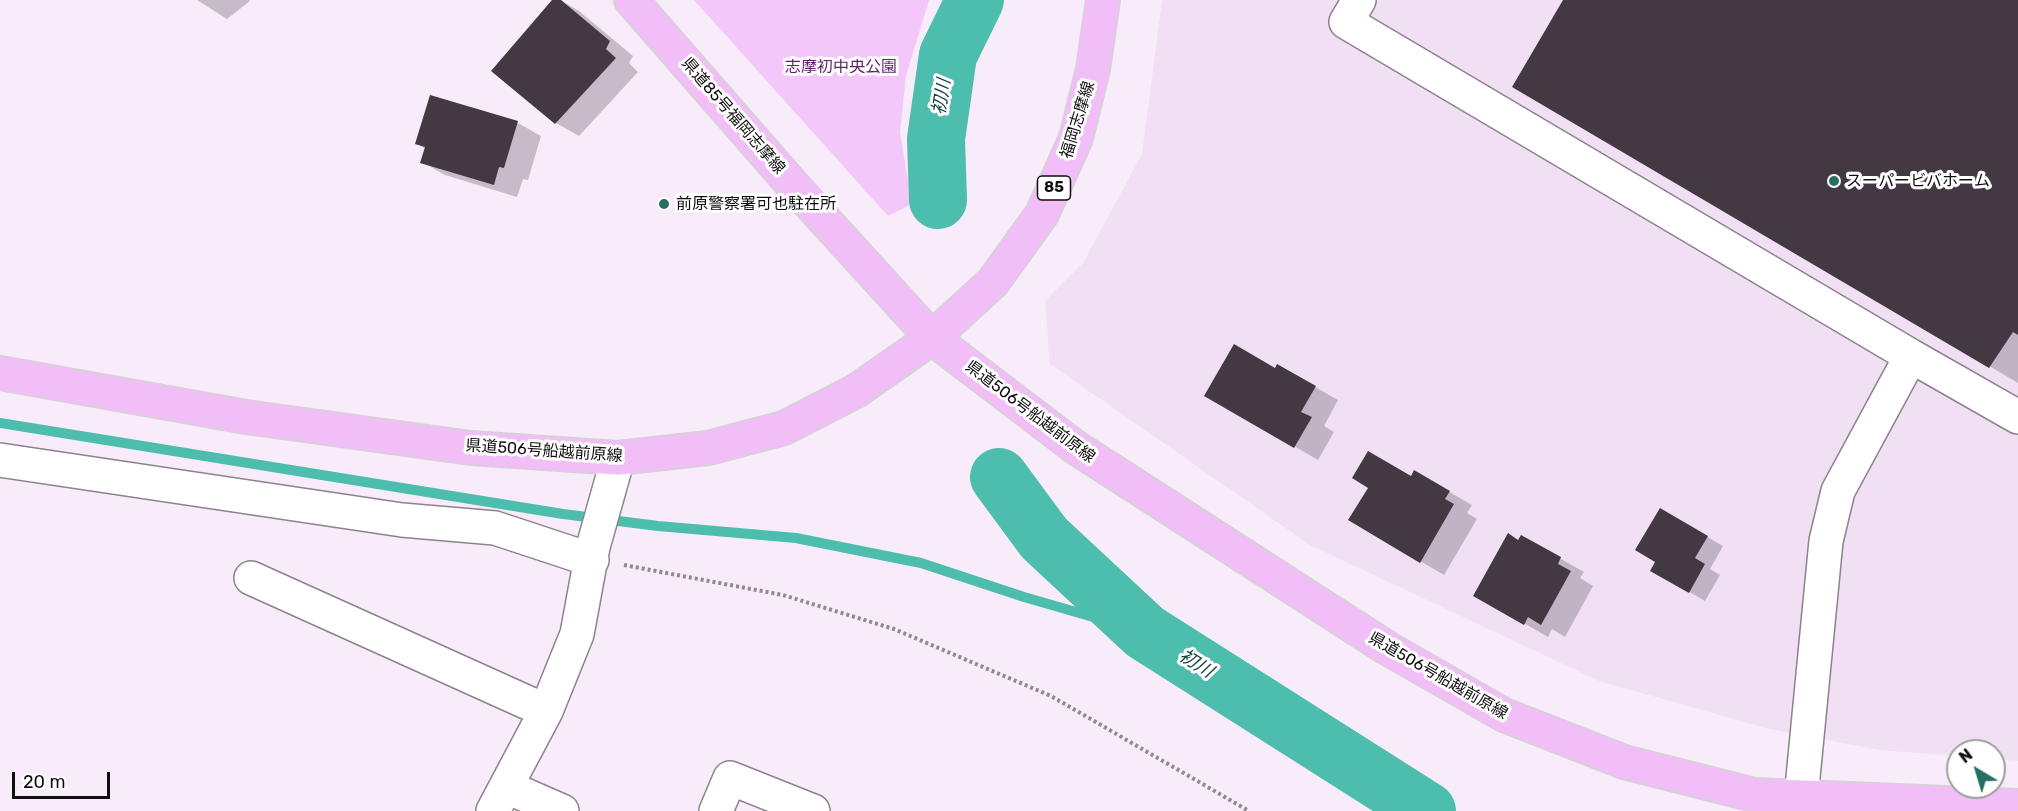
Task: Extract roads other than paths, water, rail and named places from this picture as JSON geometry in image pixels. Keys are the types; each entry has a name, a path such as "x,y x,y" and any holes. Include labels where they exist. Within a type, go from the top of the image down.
{"main road":[{"name":"県道85号福岡志摩線","path":"632,0 789,182 932,338"},
{"name":"福岡志摩線","path":"932,338 993,282 1042,214 1076,138 1093,69 1103,0"},
{"name":"県道506号船越前原線","path":"0,373 282,422 471,448 618,458 708,448 784,428 856,391 932,338 1075,447 1387,648 1504,715 1624,762 1754,795 2018,806"}],"street":[{"path":"1359,0 1346,22 2018,417"},
{"path":"1800,798 1826,541 1838,491 1911,356"},
{"path":"562,811 500,799 546,711 577,634 592,553 618,458"},
{"path":"0,460 402,520 495,528 592,553"},
{"path":"251,578 546,711"},
{"path":"716,811 730,778 813,811"}],"waterway":[{"name":"初川","path":"938,200 936,139 948,55 975,0"},
{"path":"0,423 563,514 658,526 796,538 921,563 1024,597 1145,632"},
{"name":"初川","path":"999,477 1044,538 1145,632 1427,811"}],"place":[{"name":"スーパービバホーム","path":"1834,181"},
{"name":"前原警察署可也駐在所","path":"664,204"}],"park label":[{"name":"志摩初中央公園","path":"841,67"}]}
